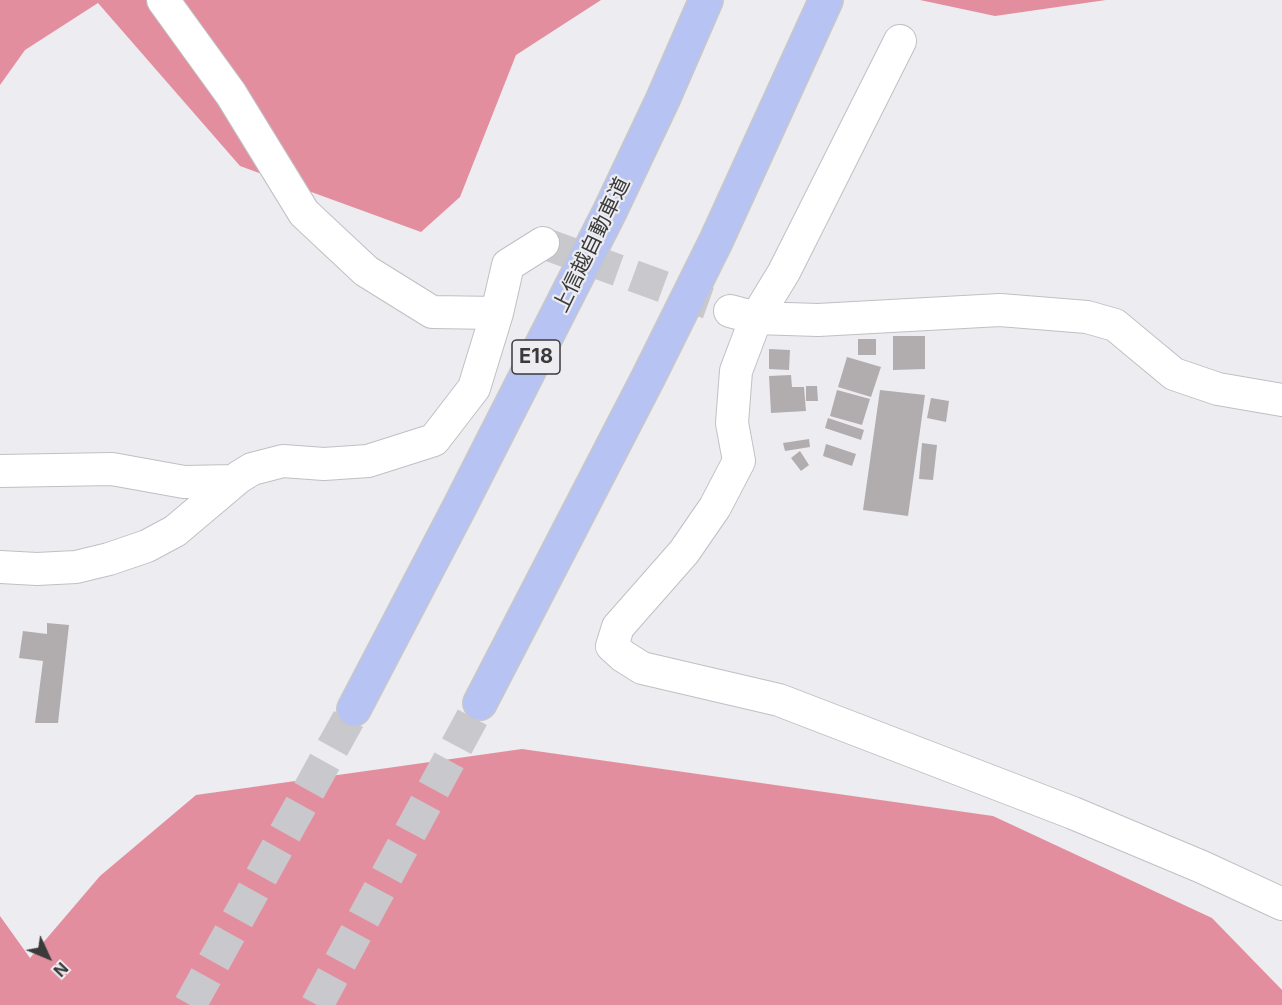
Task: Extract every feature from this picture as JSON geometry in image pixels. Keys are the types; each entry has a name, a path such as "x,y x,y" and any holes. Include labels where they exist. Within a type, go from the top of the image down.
{"highway":[{"name":"上信越自動車道","path":"354,709 594,242 663,99 706,0"},
{"path":"480,703 572,528 680,314 826,0"}],"street":[{"path":"163,0 231,94 304,213 366,271 432,312 497,313"},
{"path":"900,41 783,272 743,314 732,423 739,461 715,507 684,552 618,627 612,646 642,668 779,700 1073,813 1202,867 1282,904"},
{"path":"0,567 76,567 109,560 176,531 234,481 252,469 283,461 324,464 368,461 434,440 474,388 497,313 508,265 543,243"},
{"path":"743,314 818,320 1000,310 1087,317 1115,325 1174,374 1218,389 1282,400"},
{"path":"0,471 112,469 184,482 234,481"}],"shaded area":[{"path":"0,0 601,0 516,55 460,197 421,232 240,166 98,3 25,50 0,85"},
{"path":"920,0 1106,0 995,16"},
{"path":"522,749 993,816 1212,918 1282,990 1282,1005 0,1005 0,916 30,958 100,876 196,795"}],"building":[{"path":"893,336 925,336 925,369 893,370"},
{"path":"858,339 876,339 876,355 858,355"},
{"path":"769,349 790,350 789,370 769,369"},
{"path":"847,357 881,367 871,397 838,387"},
{"path":"791,375 792,387 804,387 806,411 771,413 769,376"},
{"path":"806,386 817,386 818,401 806,401"},
{"path":"837,390 870,399 862,425 830,416"},
{"path":"880,390 925,395 908,516 863,510"},
{"path":"931,398 949,401 946,422 927,418"},
{"path":"828,418 864,430 861,440 825,428"},
{"path":"809,439 810,447 785,451 783,443"},
{"path":"922,443 937,445 933,480 919,479"},
{"path":"826,444 856,454 852,466 823,456"},
{"path":"800,451 809,465 801,471 791,458"},
{"path":"47,623 69,625 58,723 35,723 43,661 19,658 23,631 47,634"}],"tunnel":[{"path":"543,243 730,311"},
{"path":"317,1005 480,703"},
{"path":"190,1005 354,709"}]}
